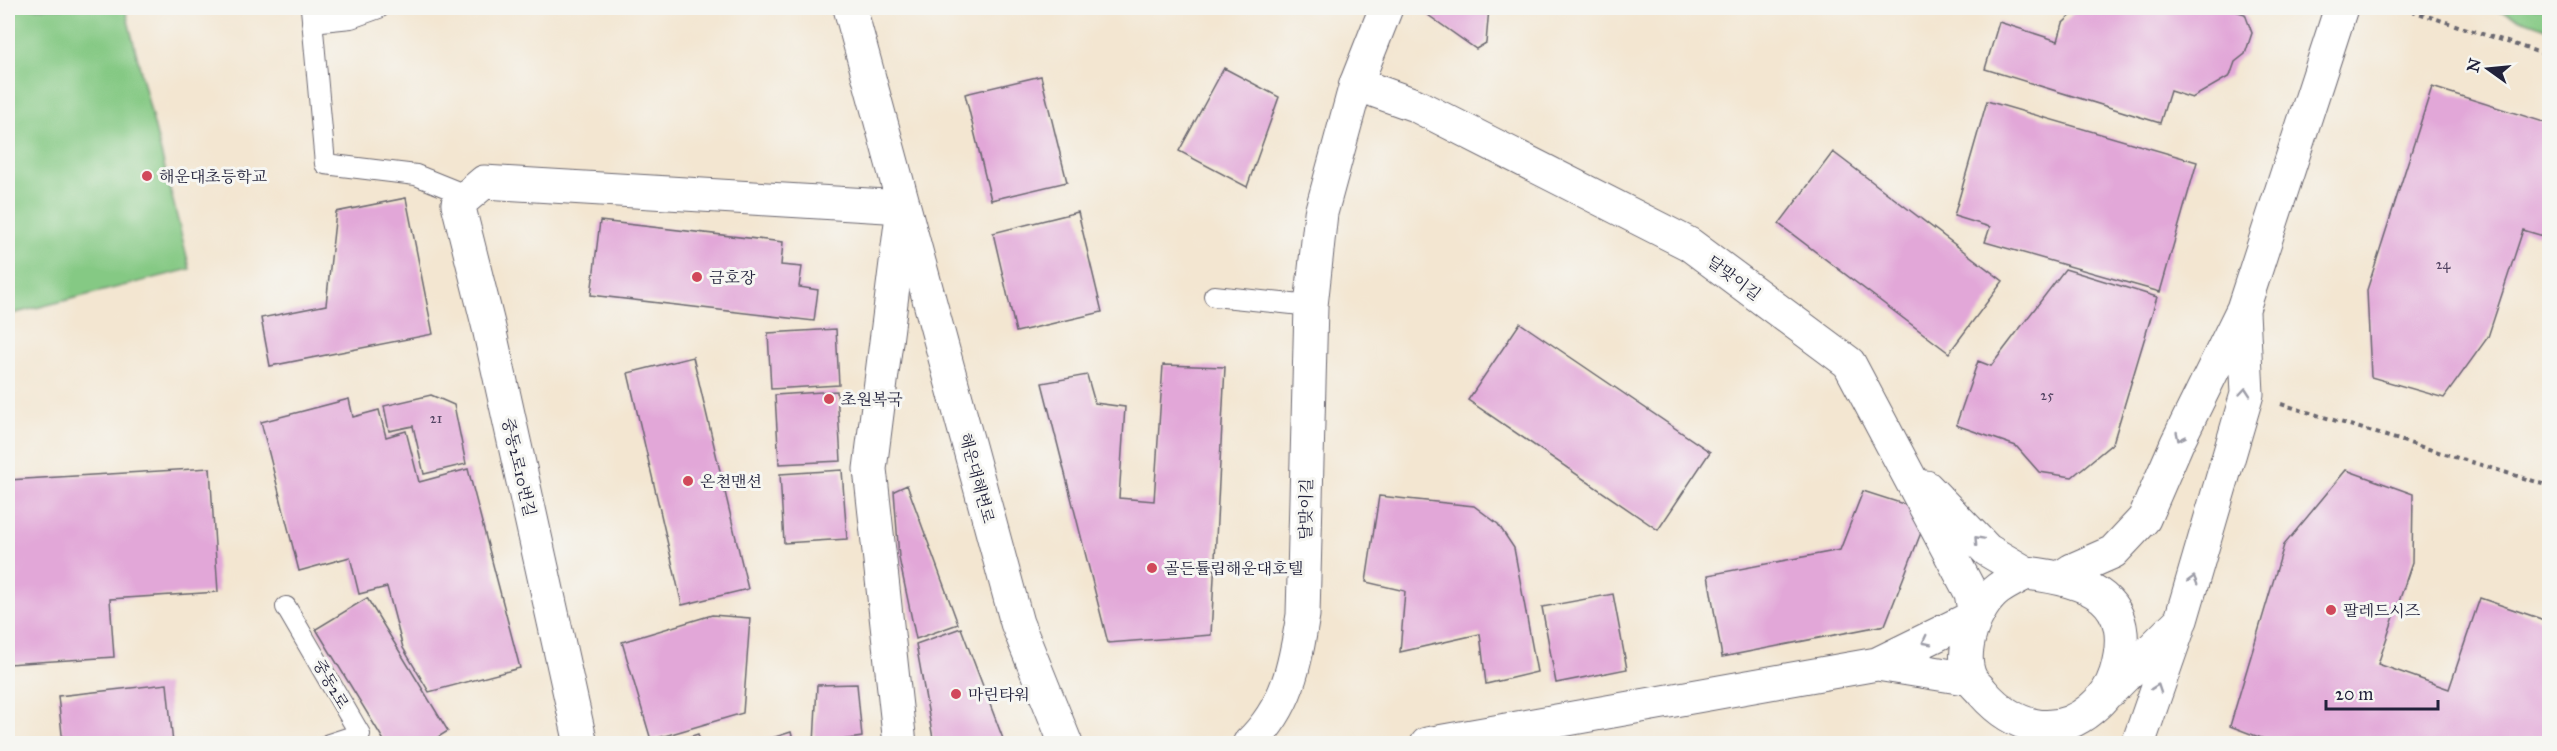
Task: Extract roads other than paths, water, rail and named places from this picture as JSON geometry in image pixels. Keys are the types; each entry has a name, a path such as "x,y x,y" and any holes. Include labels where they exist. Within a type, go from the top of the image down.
{"street":[{"name":"해운대해변로","path":"850,8 1017,623 1066,744"},
{"name":"달맞이길","path":"1249,744 1272,719 1285,695 1297,654 1303,615 1311,306 1321,213 1356,84 1386,8"},
{"path":"2061,578 2072,570 2113,552 2144,519 2177,443 2243,309 2341,8"},
{"name":"달맞이길","path":"1356,84 1415,105 1689,244 1849,363 1971,593 1975,616"},
{"path":"468,196 484,182 903,207"},
{"name":"중동2로10번길","path":"468,196 458,204 489,328 581,744"},
{"name":"해운대해변로","path":"900,744 870,469 903,207"},
{"path":"2138,744 2181,620 2247,394 2243,309"},
{"path":"1901,462 1987,550 2026,573 2080,583 2109,601 2123,642 2110,691"},
{"path":"1427,744 1877,664 1975,616 1997,590 2026,573"},
{"path":"1975,616 1966,650 1971,679 1995,706 2034,734 2052,728 2088,729 2110,691 2181,620"},
{"path":"1877,664 1971,679"}],"lane":[{"path":"380,8 351,18 311,15 325,164 416,175 468,196"},
{"path":"1214,296 1311,306"},
{"name":"중동2로","path":"286,607 360,734 329,744"}],"place":[{"name":"해운대초등학교","path":"147,176"},
{"name":"금호장","path":"697,277"},
{"name":"초원복국","path":"829,399"},
{"name":"온천맨션","path":"688,481"},
{"name":"골든튤립해운대호텔","path":"1152,568"},
{"name":"팔레드시즈","path":"2331,610"},
{"name":"마린타워","path":"956,694"}]}
